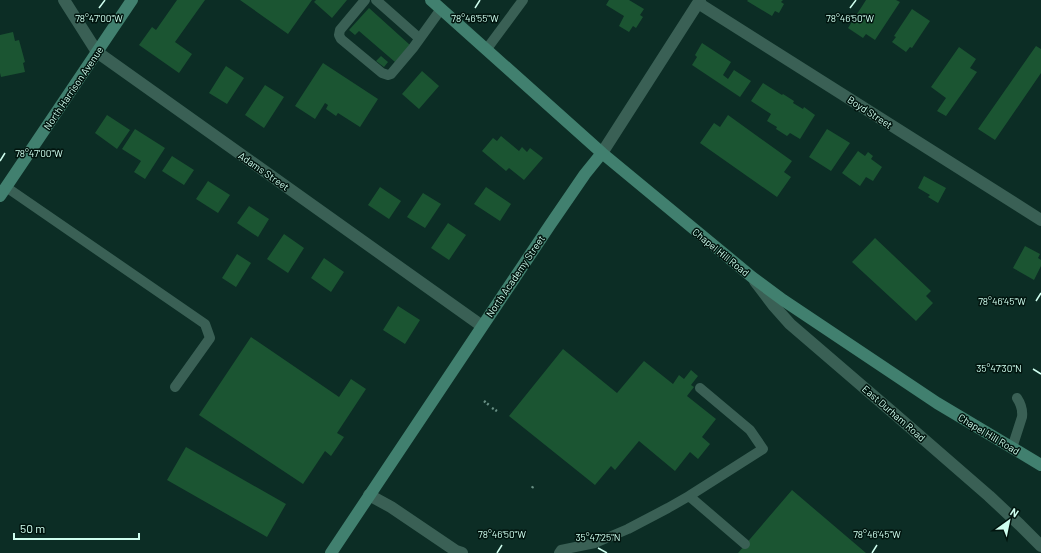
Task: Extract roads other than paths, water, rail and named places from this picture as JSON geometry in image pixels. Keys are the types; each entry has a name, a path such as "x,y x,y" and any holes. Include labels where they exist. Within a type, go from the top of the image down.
{"main road":[{"name":"North Harrison Avenue","path":"3,192 132,0"},
{"name":"Chapel Hill Road","path":"431,0 602,153 752,277 937,403 1041,465"},
{"name":"North Academy Street","path":"331,553 574,188 602,153"}],"street":[{"name":"Adams Street","path":"64,0 97,52 482,326"},
{"name":"North Academy Street","path":"602,153 699,2"},
{"name":"Boyd Street","path":"699,2 1041,220"},
{"name":"East Durham Road","path":"752,277 790,324 989,496 1041,546"},
{"path":"370,495 462,553"}],"lane":[{"path":"365,0 340,30 339,35 382,72 388,75 391,74 413,48 441,9"},
{"path":"376,0 420,38"},
{"path":"486,50 523,0"},
{"path":"3,192 205,324 210,338 175,387"},
{"path":"559,553 561,550 595,543 628,529 689,496 764,449 750,430 700,388"},
{"path":"1012,448 1023,412 1017,398"},
{"path":"689,496 745,544"}]}
